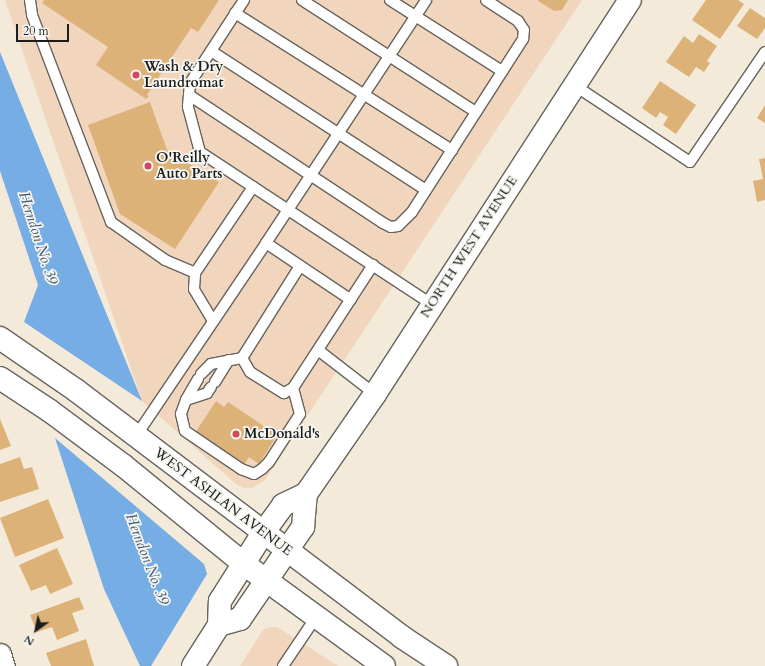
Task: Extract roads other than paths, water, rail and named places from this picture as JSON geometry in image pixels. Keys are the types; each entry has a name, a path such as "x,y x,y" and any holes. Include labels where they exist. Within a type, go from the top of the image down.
{"main road":[{"name":"NORTH WEST AVENUE","path":"219,625 240,619 303,526 306,494 374,394 431,304 630,0"},
{"name":"WEST ASHLAN AVENUE","path":"0,338 77,391 402,637 446,666"},
{"path":"0,356 77,391"},
{"path":"0,378 50,411 124,466 244,564 384,666"},
{"path":"193,666 219,625 220,601 263,533 283,505 306,494"}],"street":[{"path":"0,654 4,666"}],"lane":[{"path":"30,0 32,15 111,222 165,260 195,273"},
{"path":"244,0 190,83 188,107 200,152 431,304"},
{"path":"302,0 476,112"},
{"path":"390,0 502,71"},
{"path":"136,436 311,176 426,0"},
{"path":"189,95 391,227 398,226 405,220 426,190 523,39 524,30 518,21 486,0"},
{"path":"236,13 452,150"},
{"path":"211,51 426,190"},
{"path":"574,85 690,162 765,52"},
{"path":"213,321 194,289 195,273 253,187"},
{"path":"266,243 351,300"},
{"path":"242,358 250,372 284,393 293,388 373,265"},
{"path":"293,388 300,414 269,462 254,474 241,469 185,431 181,414 186,400 202,370 211,364 242,358 300,266"},
{"path":"318,350 374,394"},
{"path":"186,400 207,393 229,360"},
{"path":"283,666 316,617"}],"water":[{"name":"Herndon No. 39","path":"0,52 142,401 24,322 38,285 0,171"},
{"name":"Herndon No. 39","path":"55,438 204,564 207,574 151,666 140,666 104,589"}],"place":[{"name":"Wash & Dry Laundromat","path":"136,75"},
{"name":"O'Reilly Auto Parts","path":"148,166"},
{"name":"McDonald's","path":"236,434"}]}
